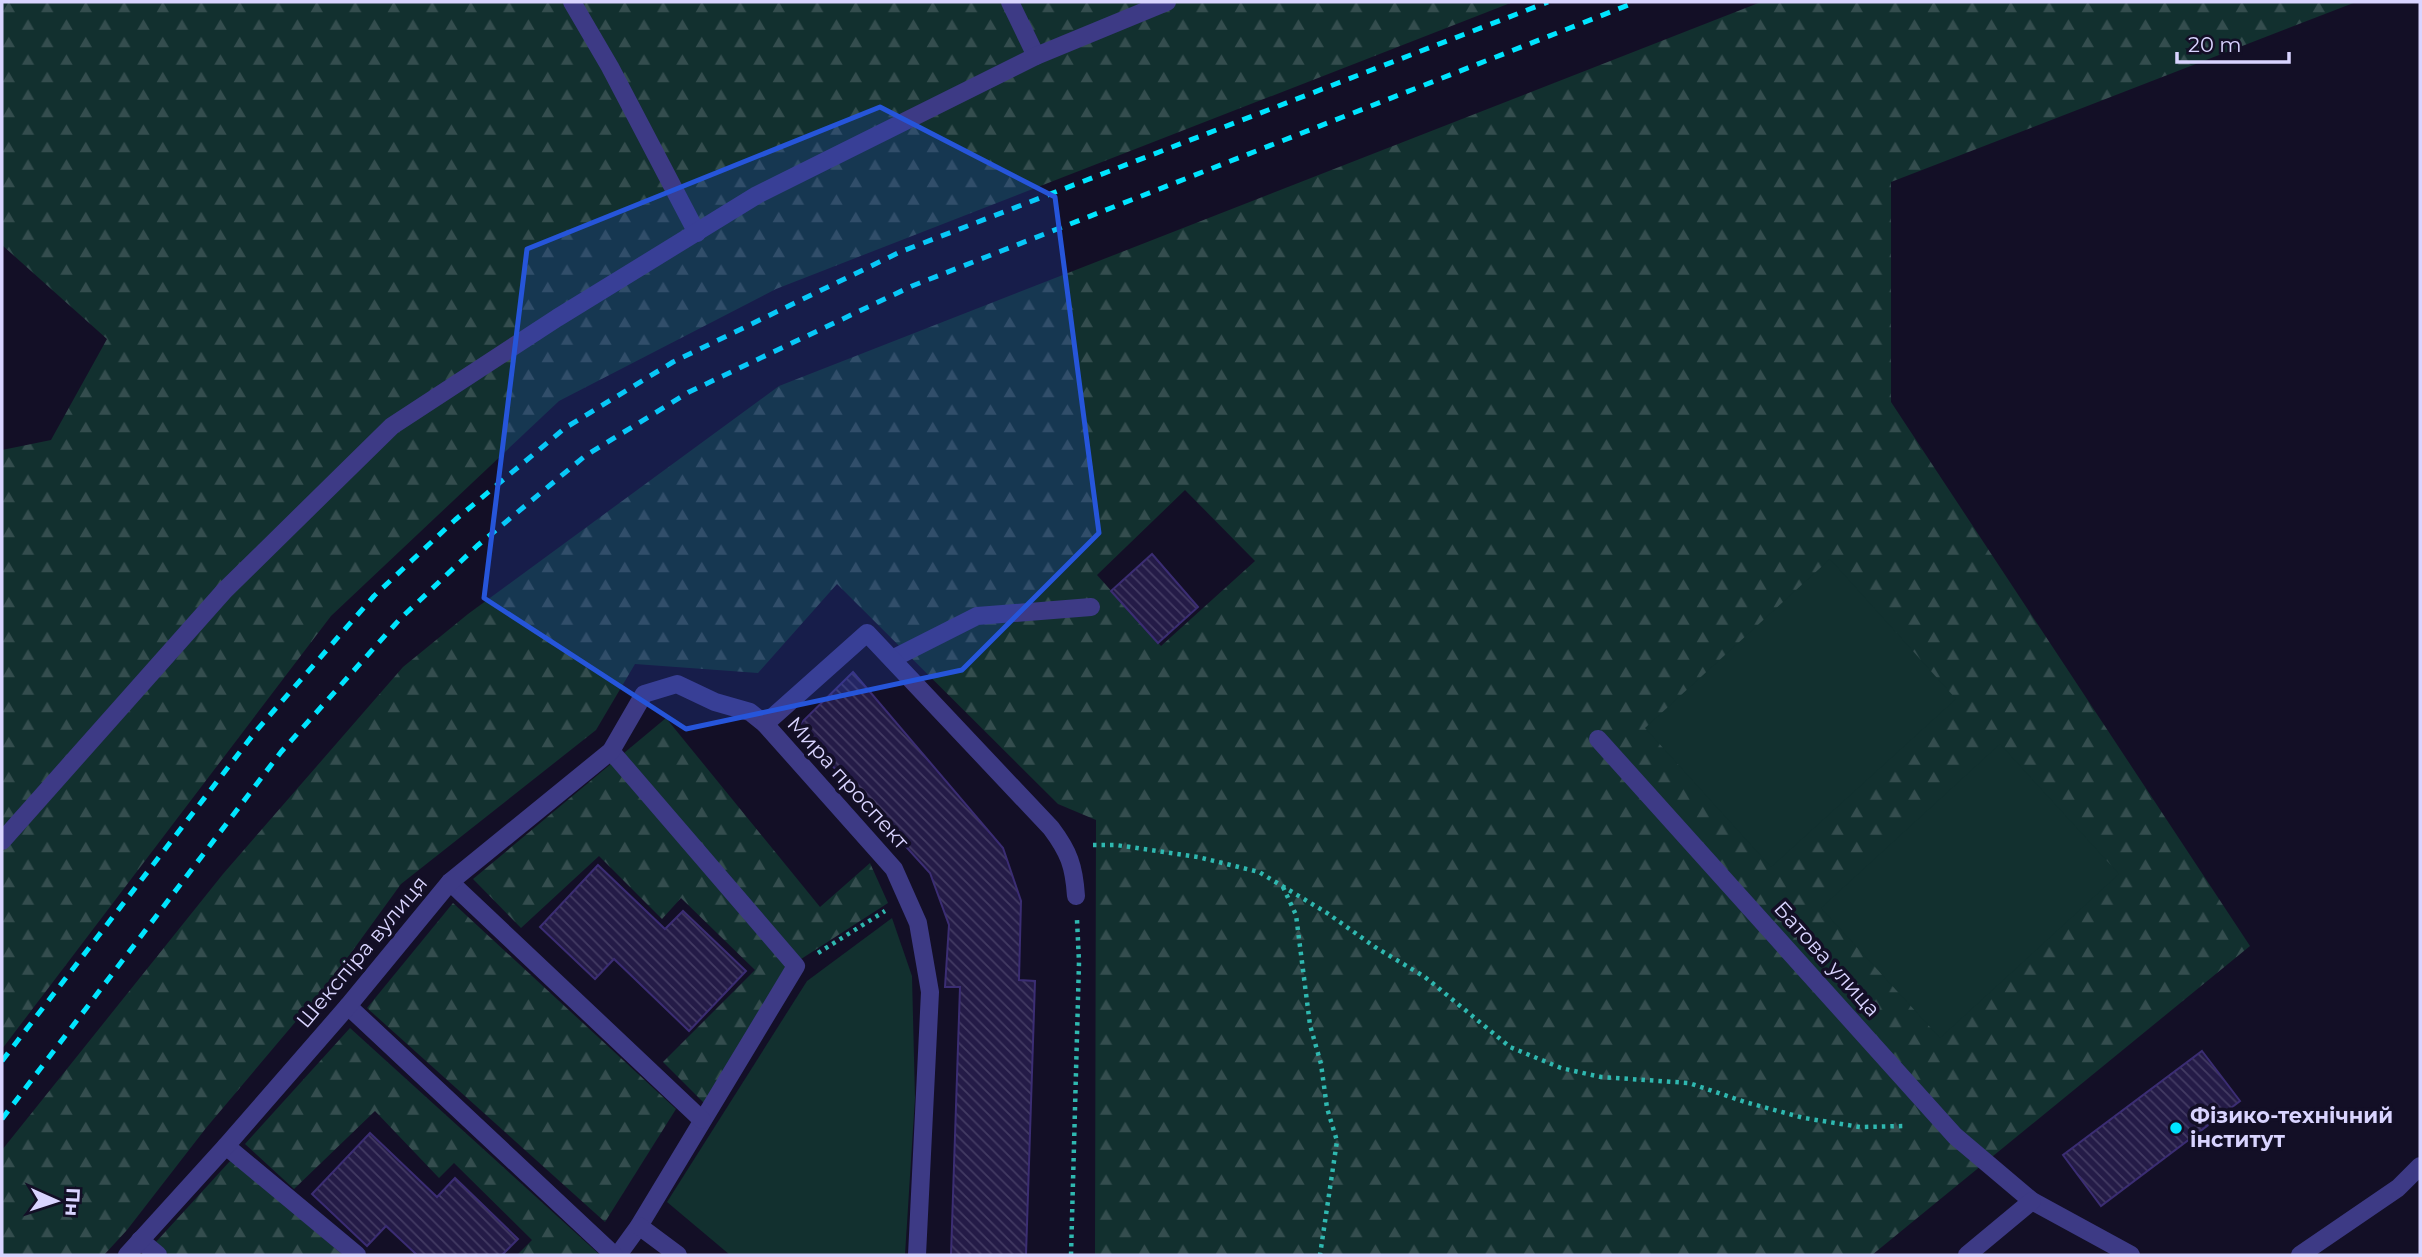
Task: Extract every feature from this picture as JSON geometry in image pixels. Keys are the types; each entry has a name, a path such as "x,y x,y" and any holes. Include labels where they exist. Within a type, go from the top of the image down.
{"lane":[{"path":"572,2 610,67 697,233"},
{"path":"1010,2 1036,56"},
{"path":"2,841 225,590 392,426 557,318 757,195 1036,56 1167,2"},
{"path":"1076,896 1074,869 1064,845 1051,828 892,659 977,616 1091,607"},
{"name":"Мира проспект","path":"892,659 867,633 765,724 894,869 918,923 930,992 917,1255"},
{"name":"Шекспіра вулиця","path":"127,1255 348,1006 450,882 611,751 644,694 677,684 715,702 750,712 765,724"},
{"name":"Батова улица","path":"1598,739 1955,1136 2032,1201 2131,1255"},
{"path":"348,1006 616,1255 639,1226 796,966 611,751"},
{"path":"450,882 702,1120"},
{"path":"226,1146 357,1255"},
{"path":"2300,1255 2398,1188 2420,1166"},
{"path":"1966,1255 2032,1201"},
{"path":"639,1226 678,1255"},
{"path":"140,1240 158,1255"}],"path":[{"path":"1064,845 1116,845 1198,857 1259,872 1424,977 1510,1047 1561,1068 1601,1077 1689,1083 1745,1102 1860,1127 1902,1125 1955,1136"},
{"path":"1282,886 1296,915 1310,1025 1321,1064 1327,1108 1337,1141 1320,1255"},
{"path":"1070,1255 1079,961 1076,896"},
{"path":"796,966 907,898"}],"highlighted area":[{"path":"880,107 1055,197 1099,533 962,670 686,729 484,598 527,249"}],"green space":[{"path":"2,2 1513,2 776,289 559,401 331,616 2,1049 2,450 51,440 107,339 2,245"},
{"path":"1761,2 2356,2 1891,182 1891,402 2250,946 1872,1255 1095,1255 1096,820 1058,804 837,584 758,673 635,664 596,730 401,884 335,975 206,1128 127,1230 104,1255 2,1255 2,1150 223,874 403,667 468,614 779,386","holes":["1185,490 1255,561 1161,646 1097,575"]},
{"path":"1830,559 1956,699 1771,867 1645,728"},
{"path":"666,718 820,907 870,863 888,903 798,961 705,1104 663,1062 755,970 681,898 662,919 599,856 521,928 473,879"},
{"path":"2000,744 2119,874 1940,1038 1821,908"},
{"path":"453,903 676,1109 605,1222 367,1008"},
{"path":"892,918 912,976 915,1098 905,1255 730,1255 667,1202 807,981"},
{"path":"350,1028 600,1255 517,1255 532,1240 454,1163 439,1178 375,1111 294,1189 245,1144"},
{"path":"231,1160 343,1255 169,1255 155,1243"}],"building":[{"path":"1152,554 1198,607 1158,643 1111,591"},
{"path":"853,672 1003,848 1021,901 1019,980 1035,981 1026,1255 951,1255 960,987 945,987 949,925 930,873 797,727"},
{"path":"598,865 665,929 683,911 746,971 689,1031 614,959 595,979 540,927"},
{"path":"2202,1051 2240,1101 2101,1206 2063,1155"},
{"path":"370,1133 437,1197 455,1178 518,1239 502,1255 417,1255 386,1226 367,1246 312,1194"}],"railway":[{"path":"2,1061 256,731 374,596 455,520 565,428 673,362 900,252 1548,2"},
{"path":"2,1119 281,752 399,620 477,546 585,456 689,392 912,286 1636,2"}],"place":[{"name":"Фізико-технічний інститут","path":"2176,1128"}]}
